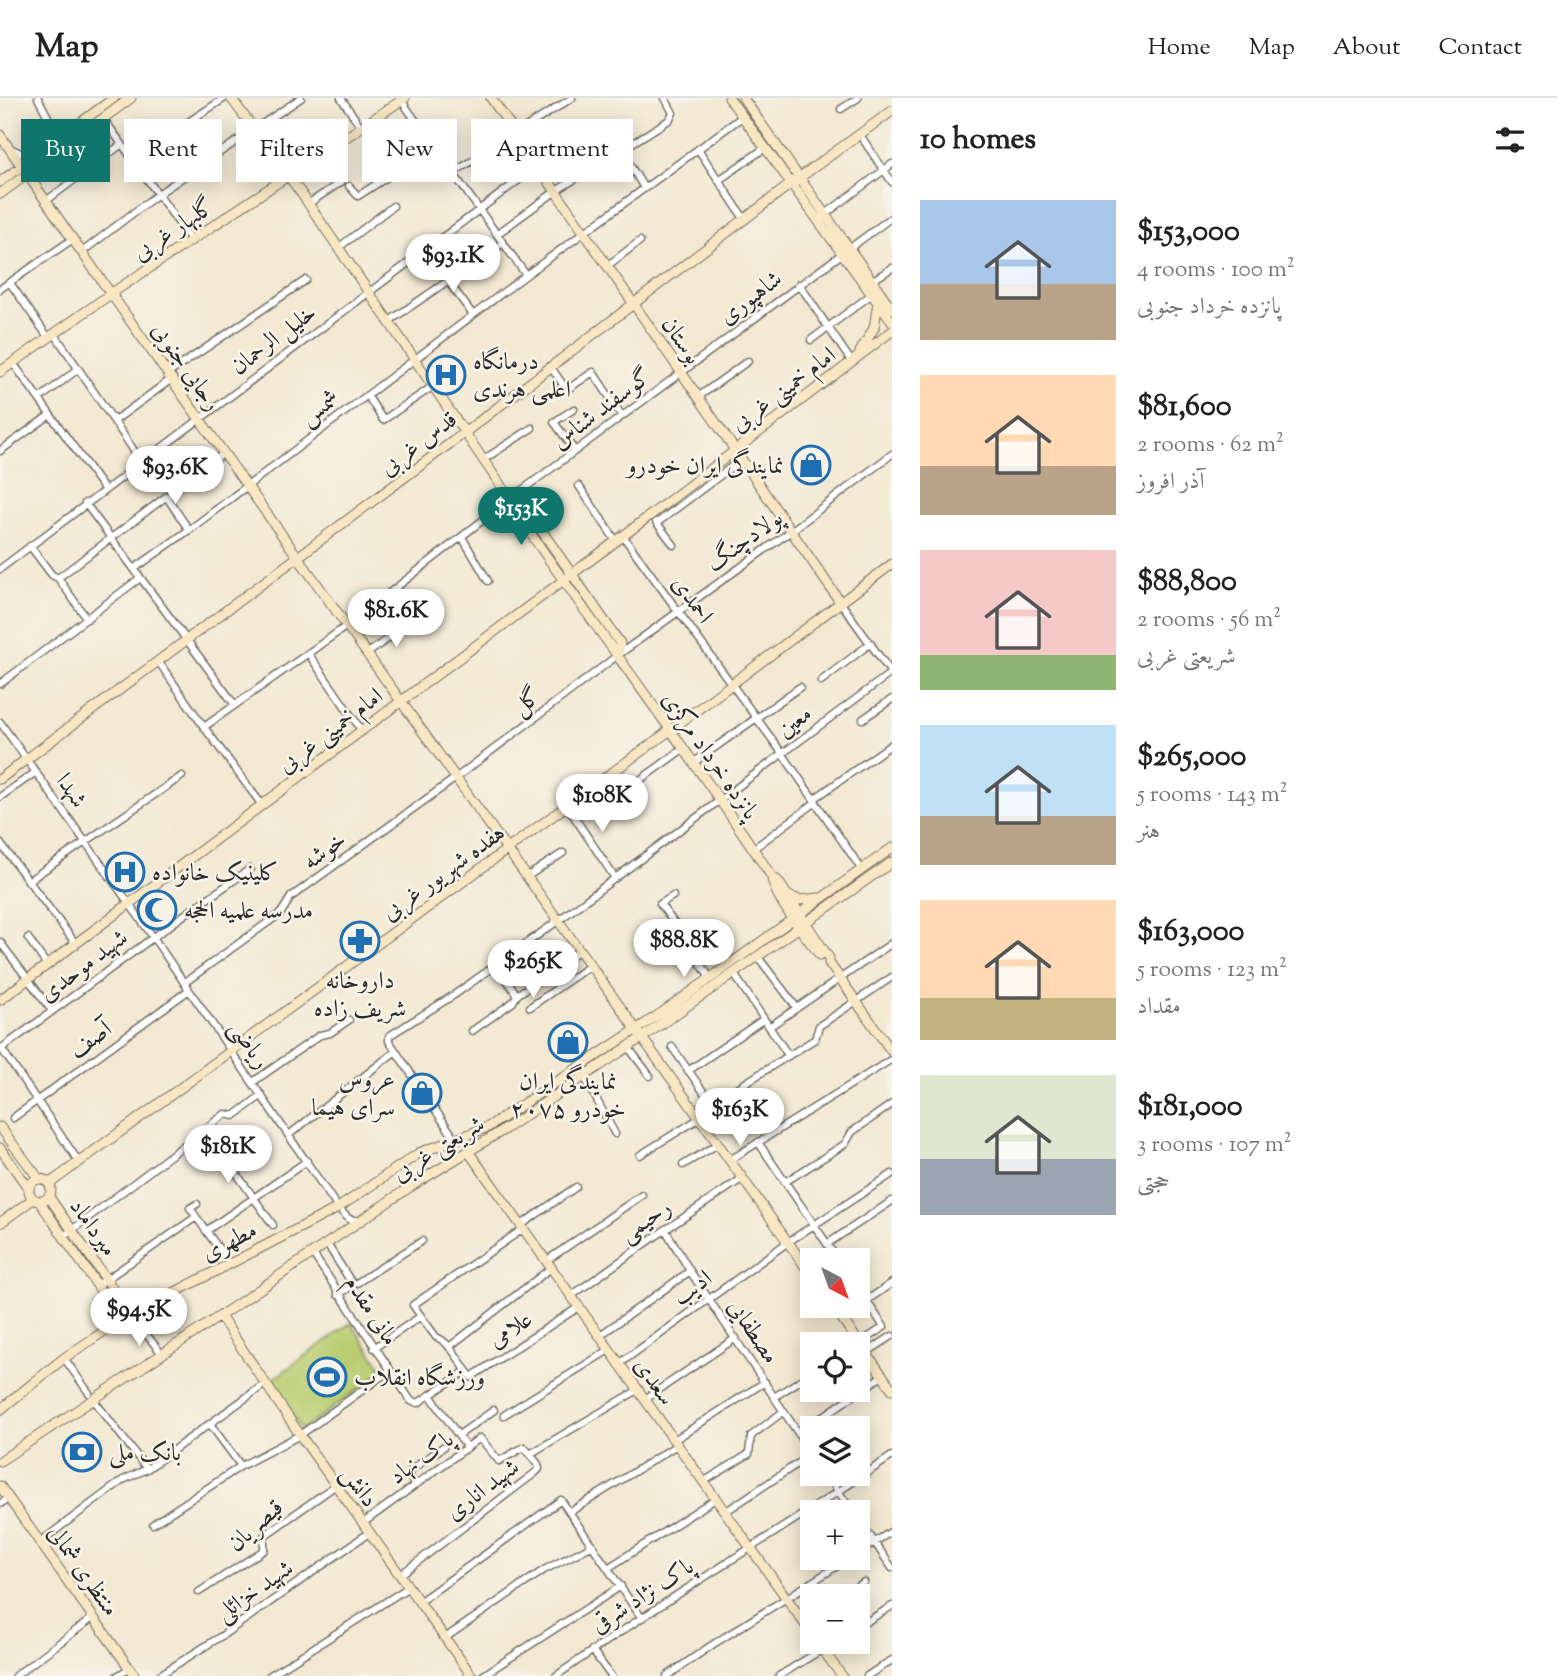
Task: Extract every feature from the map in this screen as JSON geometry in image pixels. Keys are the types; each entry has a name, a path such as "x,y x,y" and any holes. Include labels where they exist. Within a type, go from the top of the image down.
{"street":[{"path":"38,98 49,119"},
{"path":"85,119 114,98"},
{"path":"124,147 103,118 131,98"},
{"path":"193,119 225,98"},
{"path":"231,98 246,119"},
{"path":"270,119 301,98"},
{"path":"341,98 361,127"},
{"name":"بوستان","path":"491,98 506,119"},
{"path":"538,119 572,98"},
{"path":"633,142 669,120 673,113 665,98"},
{"path":"729,98 765,148 795,181"},
{"path":"743,98 795,181 868,283 892,309"},
{"path":"842,109 858,98"},
{"path":"403,99 416,119"},
{"name":"گلبهار غربی","path":"348,135 403,99"},
{"name":"قدس غربی","path":"0,779 464,433 795,181 892,111"},
{"name":"شمس","path":"134,569 742,117"},
{"name":"رجایی جنوبی","path":"0,135 21,165"},
{"path":"860,135 892,182"},
{"path":"82,252 158,194 236,142"},
{"path":"46,201 122,144"},
{"path":"8,146 21,153"},
{"path":"719,180 765,148"},
{"path":"698,149 745,220"},
{"path":"0,182 21,160"},
{"path":"822,217 892,164"},
{"path":"633,170 644,188"},
{"path":"0,194 21,178"},
{"path":"457,179 526,275"},
{"name":"رجایی جنوبی","path":"33,182 800,1259"},
{"path":"150,182 191,240"},
{"name":"گلبهار غربی","path":"0,372 277,182"},
{"path":"292,182 510,499"},
{"path":"308,204 341,182"},
{"path":"349,186 358,196 380,182"},
{"name":"خلیل الرحمان","path":"0,569 516,182"},
{"name":"بوستان","path":"550,182 841,603"},
{"path":"497,234 570,182"},
{"path":"338,248 393,206"},
{"path":"845,250 892,216"},
{"path":"0,289 73,239"},
{"path":"607,266 640,241"},
{"path":"388,322 503,243"},
{"name":"شاهپوری","path":"681,372 845,250"},
{"path":"868,283 892,268"},
{"path":"114,421 171,376 306,280"},
{"path":"448,281 474,315"},
{"path":"10,282 78,369 141,461"},
{"path":"799,284 854,359 873,328 881,299"},
{"path":"881,299 892,322"},
{"path":"811,340 828,327 881,299"},
{"name":"امام خمینی غربی","path":"1,999 571,575 653,519 735,450 888,334"},
{"path":"698,397 748,361"},
{"path":"13,363 104,489"},
{"path":"551,366 568,390 593,372 622,416"},
{"path":"39,399 78,369"},
{"name":"گوسفند شناس","path":"204,727 348,625 510,499 681,372"},
{"path":"557,390 564,386"},
{"path":"367,395 383,420 432,387"},
{"path":"574,409 554,422 575,451"},
{"path":"0,451 50,415"},
{"path":"483,460 532,428"},
{"path":"58,578 224,453"},
{"name":"پولادچنگ","path":"618,655 791,531 892,454"},
{"path":"674,545 653,519 742,459"},
{"name":"احمدی","path":"579,486 732,685 862,870"},
{"path":"166,496 189,530"},
{"name":"پانزده خرداد مرکزی","path":"510,499 523,504 620,643 618,655"},
{"name":"پانزده خرداد مرکزی","path":"510,499 513,508 563,581 618,655 772,877 778,881 796,916"},
{"path":"85,503 235,705"},
{"path":"462,537 488,581"},
{"path":"30,546 52,575 58,578 87,619"},
{"name":"هفده شهریور غربی","path":"49,1184 670,732 892,564"},
{"path":"0,684 140,578"},
{"path":"841,603 892,673"},
{"path":"368,653 408,624"},
{"path":"821,681 871,643"},
{"path":"308,653 362,731"},
{"name":"گل","path":"457,777 618,655"},
{"path":"158,661 262,805"},
{"name":"معین","path":"396,1051 389,1041 389,1036 454,995 559,920 892,673"},
{"path":"693,763 800,687"},
{"path":"863,719 892,699"},
{"name":"شهدا","path":"0,722 129,904"},
{"path":"753,849 892,744"},
{"path":"633,785 682,749"},
{"path":"0,797 36,772"},
{"path":"85,843 182,776"},
{"name":"خوشه","path":"184,983 281,913 291,897 457,777"},
{"path":"566,806 615,878"},
{"path":"0,843 76,944"},
{"name":"شهدا","path":"29,881 85,843"},
{"name":"شریعتی غربی","path":"488,1127 734,974 802,925 862,870 892,848"},
{"path":"528,876 564,853"},
{"name":"شریعتی غربی","path":"0,1461 91,1396 162,1354 628,1047 640,1033 710,978 796,916 892,862"},
{"name":"شهید موحدی","path":"1,1047 250,869"},
{"name":"پانزده خرداد مرکزی","path":"772,877 772,884 796,916"},
{"path":"673,895 660,904 710,978"},
{"path":"787,895 800,900 826,901 815,938"},
{"name":"ریاضی","path":"129,904 290,1134 346,1220 346,1231"},
{"path":"796,916 824,961 829,962"},
{"path":"802,925 815,938 840,979 892,1052"},
{"path":"28,938 47,965"},
{"path":"0,942 52,1011"},
{"path":"769,1027 892,943"},
{"path":"472,1031 580,950"},
{"path":"758,957 797,1008"},
{"path":"496,964 517,995"},
{"path":"530,1007 591,965"},
{"path":"734,974 788,1055"},
{"path":"672,1047 712,1104 815,1039 819,1026 892,977"},
{"name":"آصف","path":"13,1118 189,990"},
{"path":"688,1071 764,1019"},
{"path":"253,1082 320,1035 330,1034 349,1020"},
{"path":"1,1047 79,1162"},
{"path":"628,1047 650,1076"},
{"path":"290,1134 396,1051 455,1139"},
{"path":"730,1160 892,1059"},
{"path":"584,1076 615,1134"},
{"path":"68,1233 225,1114 234,1116 262,1095"},
{"path":"785,1182 845,1144 852,1132 892,1104"},
{"path":"640,1155 700,1118"},
{"path":"0,1127 39,1179 49,1184 51,1190 49,1197 34,1196 0,1223"},
{"name":"مطهری","path":"0,1410 64,1358 121,1320 339,1209 419,1153 488,1127"},
{"path":"205,1129 273,1225"},
{"path":"758,1142 830,1248"},
{"path":"683,1165 718,1144"},
{"name":"میرداماد","path":"0,1148 34,1196 107,1279 131,1315"},
{"name":"سعدی","path":"468,1151 715,1499 787,1599 800,1613"},
{"path":"206,1231 307,1161"},
{"name":"ادیب","path":"619,1364 788,1242 892,1174"},
{"name":"رحیمی","path":"571,1296 743,1178"},
{"path":"34,1196 32,1182 39,1179"},
{"path":"522,1227 576,1187"},
{"path":"449,1347 548,1264 642,1195"},
{"name":"میرداماد","path":"49,1197 98,1285 121,1320"},
{"path":"827,1244 892,1201"},
{"path":"197,1204 190,1208 229,1263"},
{"path":"339,1209 349,1219 362,1220"},
{"path":"98,1285 196,1217"},
{"name":"علامی","path":"522,1227 413,1304 421,1316 471,1377 579,1307"},
{"name":"مصطفایی","path":"665,1229 690,1271 799,1433"},
{"path":"338,1295 422,1241"},
{"path":"327,1244 354,1285"},
{"name":"مانی مقدم","path":"313,1254 411,1401 418,1403 430,1395"},
{"path":"599,1336 690,1271"},
{"path":"870,1298 892,1283"},
{"path":"870,1307 884,1326 870,1335"},
{"path":"131,1315 162,1354"},
{"name":"دانش","path":"220,1316 300,1435 472,1676"},
{"path":"374,1348 421,1316"},
{"path":"121,1320 138,1324"},
{"path":"870,1350 892,1336"},
{"path":"645,1399 736,1338"},
{"path":"504,1415 609,1350"},
{"path":"64,1358 147,1469"},
{"path":"870,1359 892,1389"},
{"path":"153,1524 241,1466 300,1435 389,1371"},
{"path":"466,1371 430,1395 442,1416 448,1419 467,1448"},
{"path":"799,1433 882,1376"},
{"path":"774,1397 800,1381"},
{"path":"570,1512 765,1382"},
{"path":"40,1542 123,1480 147,1469 265,1384"},
{"name":"شهید اناری","path":"400,1575 539,1469 530,1454 638,1390"},
{"path":"459,1435 494,1410"},
{"path":"703,1482 749,1454 751,1436 784,1411"},
{"path":"210,1424 241,1466"},
{"name":"پاک نهاد","path":"363,1522 480,1438 499,1461 524,1447 530,1454"},
{"path":"415,1485 409,1476 411,1471 443,1447"},
{"name":"پاک نژاد شرقی","path":"556,1676 641,1616 751,1549 892,1456"},
{"path":"725,1512 800,1462"},
{"name":"قیصریان","path":"199,1592 264,1550 264,1536 336,1485"},
{"name":"منتظری شمالی","path":"0,1486 133,1672"},
{"path":"835,1486 845,1500"},
{"path":"0,1504 9,1498"},
{"path":"608,1568 715,1499"},
{"path":"419,1602 561,1500 641,1616"},
{"path":"870,1545 892,1531"},
{"name":"شهید خزائلی","path":"158,1676 370,1532"},
{"path":"870,1536 892,1568"},
{"path":"445,1638 544,1570 593,1545"},
{"path":"667,1676 832,1570"},
{"path":"482,1676 621,1586"},
{"path":"269,1676 409,1587"},
{"path":"870,1620 892,1606"},
{"path":"15,1676 94,1617"},
{"path":"592,1650 611,1676"},
{"path":"779,1676 808,1654"},
{"path":"826,1654 842,1676"},
{"path":"867,1676 892,1660"},
{"path":"117,1676 133,1672"}],"green space":[{"name":"ورزشگاه انقلاب","path":"351,1323 384,1371 302,1430 269,1382"}],"place":[{"name":"درمانگاه اعلمی هرندی","path":"446,375"},
{"name":"نمایندگی ایران خودرو","path":"811,465"},
{"name":"کلینیک خانواده","path":"125,872"},
{"name":"مدرسه علمیه الحجه","path":"157,910"},
{"name":"داروخانه شریف زاده","path":"360,941"},
{"name":"نمایندگی ایران خودرو ۲۰۷۵","path":"568,1042"},
{"name":"عروس سرای هیما","path":"422,1093"},
{"name":"ورزشگاه انقلاب","path":"327,1377"},
{"name":"بانک ملی","path":"82,1452"}]}
